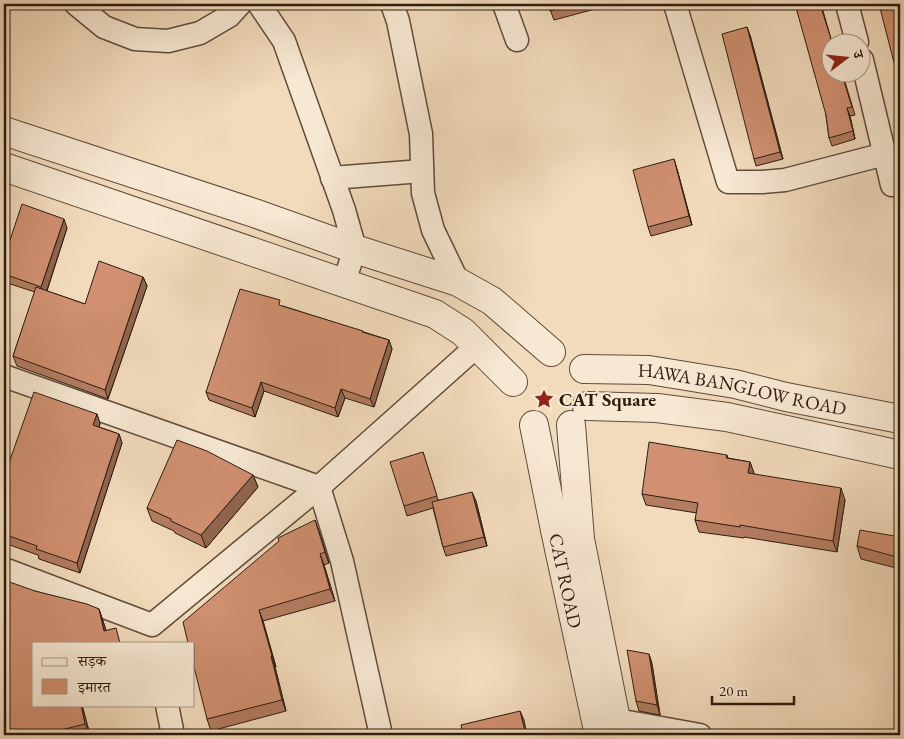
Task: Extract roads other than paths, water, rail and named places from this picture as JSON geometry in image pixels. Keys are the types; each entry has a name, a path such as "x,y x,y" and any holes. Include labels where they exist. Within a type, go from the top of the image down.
{"street":[{"path":"76,4 104,27 135,39 168,41 200,33 229,16 240,4"},
{"path":"259,4 284,42 344,210 355,249 344,282"},
{"path":"392,4 398,21 421,134 423,193 433,230 458,282"},
{"path":"504,4 517,40"},
{"path":"675,4 728,182 785,180 885,154"},
{"path":"847,4 854,32"},
{"path":"867,82 892,185 900,183"},
{"path":"4,131 458,282 492,301 551,352"},
{"path":"4,167 436,314 463,332 513,382"},
{"path":"332,178 422,171"},
{"path":"4,569 154,634 477,346"},
{"path":"551,352 564,354 574,359 584,369 589,381 590,393 579,416 559,430 546,430 534,426 523,418 516,407 513,395 513,382 518,370 527,360 538,354 551,352"},
{"name":"HAWA BANGLOW ROAD","path":"584,369 649,370 735,384 786,398 900,419"},
{"path":"4,376 318,487"},
{"path":"778,429 786,398"},
{"name":"HAWA BANGLOW ROAD","path":"579,416 657,408 727,417 900,455"},
{"name":"CAT ROAD","path":"579,416 580,539 607,727"},
{"name":"CAT ROAD","path":"534,426 555,530 607,727"},
{"path":"318,487 342,561 381,735"},
{"path":"167,706 173,735"},
{"path":"607,727 700,735"}],"place":[{"name":"CAT Square","path":"544,399"}]}
